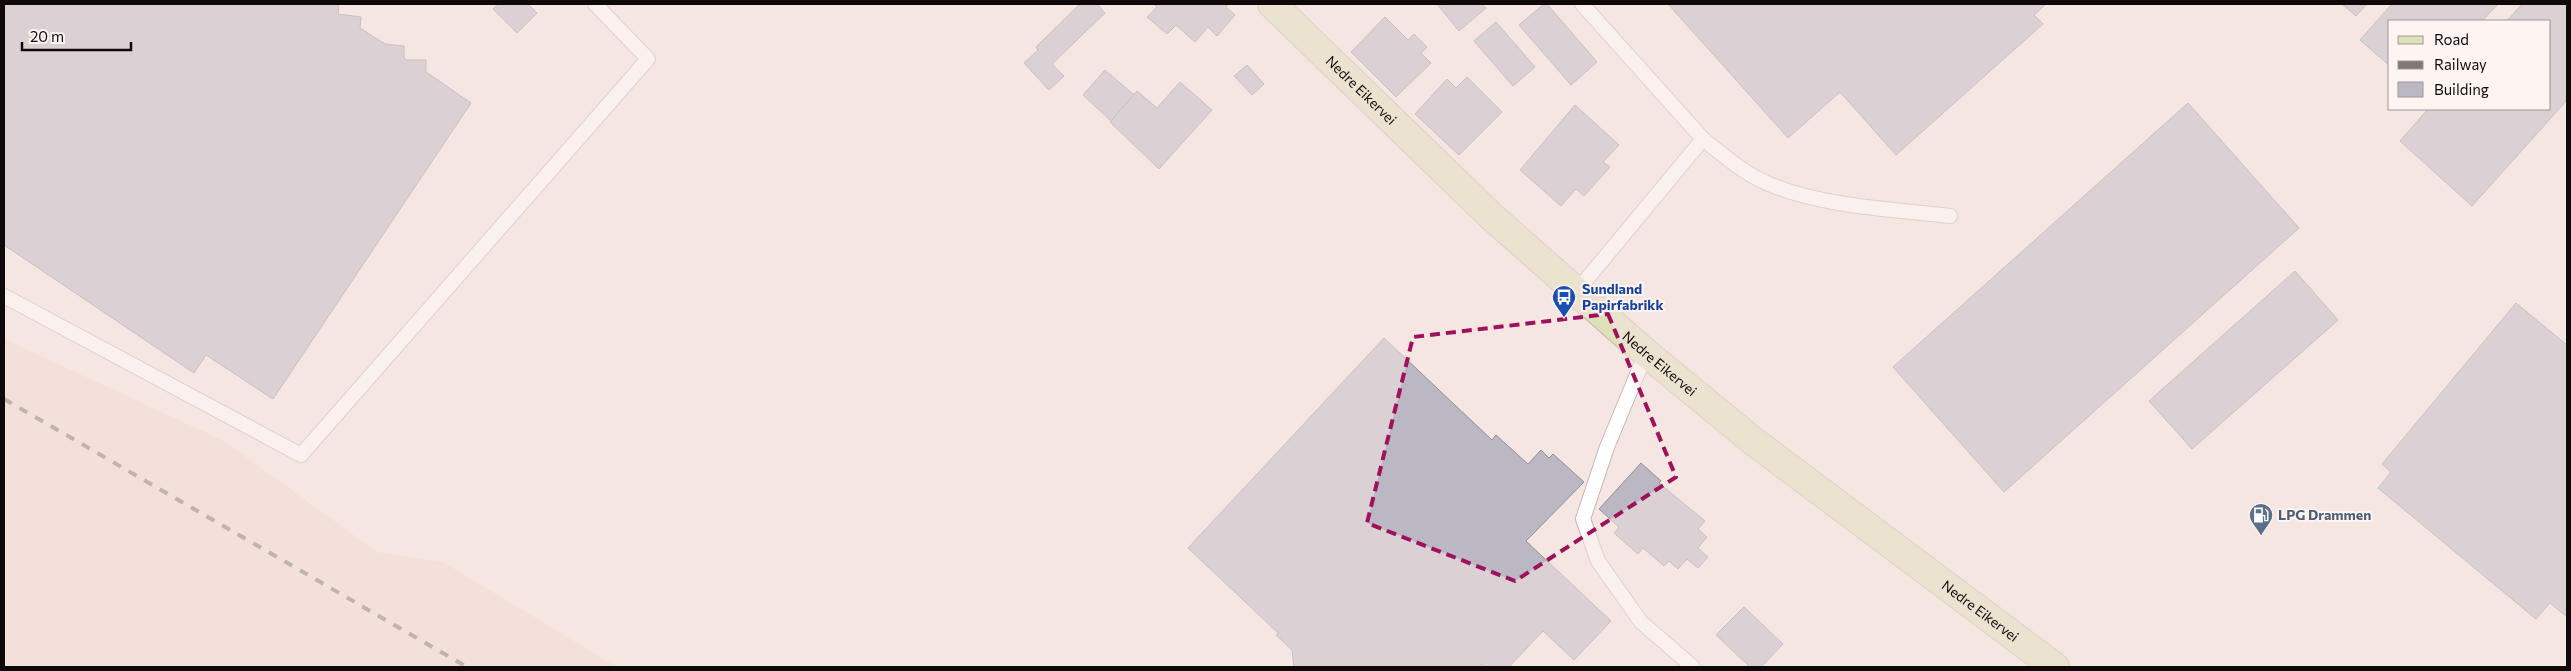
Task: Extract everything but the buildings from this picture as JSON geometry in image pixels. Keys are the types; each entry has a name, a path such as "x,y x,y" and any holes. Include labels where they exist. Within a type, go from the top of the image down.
{"main road":[{"name":"Nedre Eikervei","path":"1272,4 1484,209 1646,353 1753,441 2055,667"}],"lane":[{"path":"4,296 301,455 648,59 595,4"},
{"path":"1582,4 1703,139 1736,165 1768,184 1810,198 1950,216"},
{"path":"1576,292 1703,139"},
{"path":"1646,353 1607,447 1583,518 1598,561 1641,622 1693,667"}],"highlighted area":[{"path":"1608,314 1676,477 1515,581 1367,523 1413,337"}],"shaded area":[{"path":"4,339 224,441 377,552 443,562 617,667 4,667"}],"railway":[{"path":"4,399 467,667"}],"place":[{"name":"Sundland Papirfabrikk","path":"1564,318"},
{"name":"LPG Drammen","path":"2261,536"}]}
